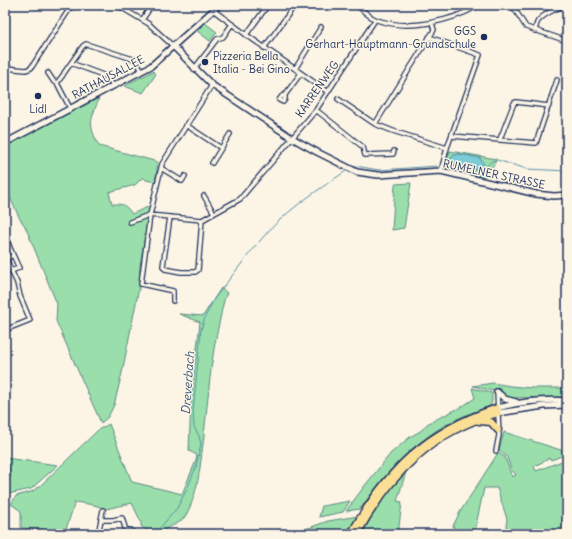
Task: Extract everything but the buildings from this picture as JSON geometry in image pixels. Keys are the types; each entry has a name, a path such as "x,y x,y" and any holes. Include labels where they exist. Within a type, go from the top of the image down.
{"highway":[{"path":"356,534 369,511 397,475 428,448 454,431 497,411"},
{"path":"351,534 366,507 382,485 397,469 426,444 460,422 497,411"},
{"path":"476,421 491,422 498,430"}],"street":[{"path":"5,68 26,70 31,68 72,5"},
{"path":"117,5 154,27 173,46"},
{"path":"142,20 152,5"},
{"name":"RATHAUSALLEE","path":"5,143 156,63 219,5"},
{"path":"246,35 268,5"},
{"path":"264,48 295,5"},
{"path":"466,5 468,10"},
{"path":"358,6 376,20 394,24 423,24 432,23 479,5"},
{"path":"512,5 526,27 567,41"},
{"path":"535,31 537,23 542,18 558,8 567,5"},
{"path":"213,10 264,48 328,92"},
{"name":"KARRENWEG","path":"202,220 234,202 244,194 316,110 376,20"},
{"path":"376,124 434,30 432,23"},
{"path":"194,69 217,39 223,37 232,24"},
{"path":"295,69 321,27"},
{"path":"430,37 480,55 447,148 441,171"},
{"name":"RATHAUSALLEE","path":"57,83 83,46 86,44 136,60 142,71"},
{"name":"RUMELNER STRASSE","path":"173,46 194,69 212,85 292,138 357,172 369,175 388,175 441,171 536,194 554,196 567,195"},
{"path":"71,63 108,77 113,86"},
{"name":"RATHAUSALLEE","path":"48,73 54,82 57,83 70,108"},
{"path":"285,95 301,73"},
{"path":"452,136 536,143 557,80"},
{"path":"173,301 173,291 141,284 150,216 161,168 212,85"},
{"path":"338,99 376,124 395,132 447,148"},
{"path":"500,139 514,103 549,106"},
{"path":"316,110 363,147 365,155 393,154 394,151"},
{"path":"186,126 221,148"},
{"path":"212,163 230,134"},
{"path":"161,168 182,181 185,176"},
{"path":"204,196 214,214"},
{"path":"130,222 150,216 170,217 202,220 197,271 181,272 165,269 163,266 170,217"},
{"path":"5,236 19,268 11,271"},
{"path":"5,330 30,320 6,259 13,255"},
{"path":"497,392 504,399 523,403 567,401"},
{"path":"496,450 498,430 497,392"},
{"path":"497,411 523,403"},
{"path":"497,411 567,405"},
{"path":"98,534 103,510"},
{"path":"101,520 122,518 127,532 131,530 132,534"}],"green space":[{"path":"205,23 217,32 210,41 197,31"},
{"path":"153,71 156,74 143,93 124,86"},
{"path":"99,98 92,117 92,126 99,146 158,162 155,182 146,180 143,177 135,185 109,192 112,204 124,205 132,214 150,206 140,266 139,288 122,373 114,405 108,417 101,423 56,321 57,304 25,226 20,219 5,187 5,146"},
{"path":"450,151 496,159 495,163 484,177 444,167","holes":["459,154 480,158 483,167 479,170 454,165 454,155"]},
{"path":"411,183 404,228 392,230 395,184"},
{"path":"221,288 227,293 224,299 214,350 199,471 196,489 190,507 183,519 160,534 151,534 141,526 141,522 132,503 106,509 94,505 75,502 66,529 51,530 21,528 21,511 11,504 16,496 31,492 39,487 98,430 109,424 132,482 182,494 197,455 189,451 191,400 200,322 179,314 203,316"},
{"path":"493,383 532,388 567,388 567,397 509,398 503,395 501,389 493,389 493,391 473,386"},
{"path":"472,388 492,393 492,401 490,406 453,421 429,435 397,464 378,485 360,509 346,511 391,453 410,437 422,430 427,424 463,406 475,398"},
{"path":"504,432 567,452 567,454 551,460 549,458 534,466 536,471 567,459 567,534 505,534 507,519 497,488 484,488 474,534 455,534 453,526 460,512 498,453 505,457 512,477 516,475 511,469 507,457 499,450"},
{"path":"5,458 58,465 31,489 8,494 6,478 11,477"},
{"path":"405,470 406,472 397,501 402,502 398,534 361,534 387,491"},
{"path":"350,501 343,512 319,517 322,506"},
{"path":"358,516 348,534 292,534 328,521"}],"water":[{"path":"459,154 480,158 484,164 483,167 479,170 454,165 451,158 454,155"}],"waterway":[{"name":"Dreverbach","path":"445,167 480,173 483,172 490,162 497,160 527,169 567,171"},
{"name":"Dreverbach","path":"353,167 356,166 379,170 437,166"},
{"name":"Dreverbach","path":"259,242 288,212 346,171"},
{"name":"Dreverbach","path":"160,528 177,508 187,489 196,467 201,444 194,427 193,411 201,330 205,317 214,299 256,245"}],"place":[{"name":"GGS Gerhart-Hauptmann-Grundschule","path":"484,37"},
{"name":"Pizzeria Bella Italia - Bei Gino","path":"205,62"},
{"name":"Lidl","path":"38,96"}]}
